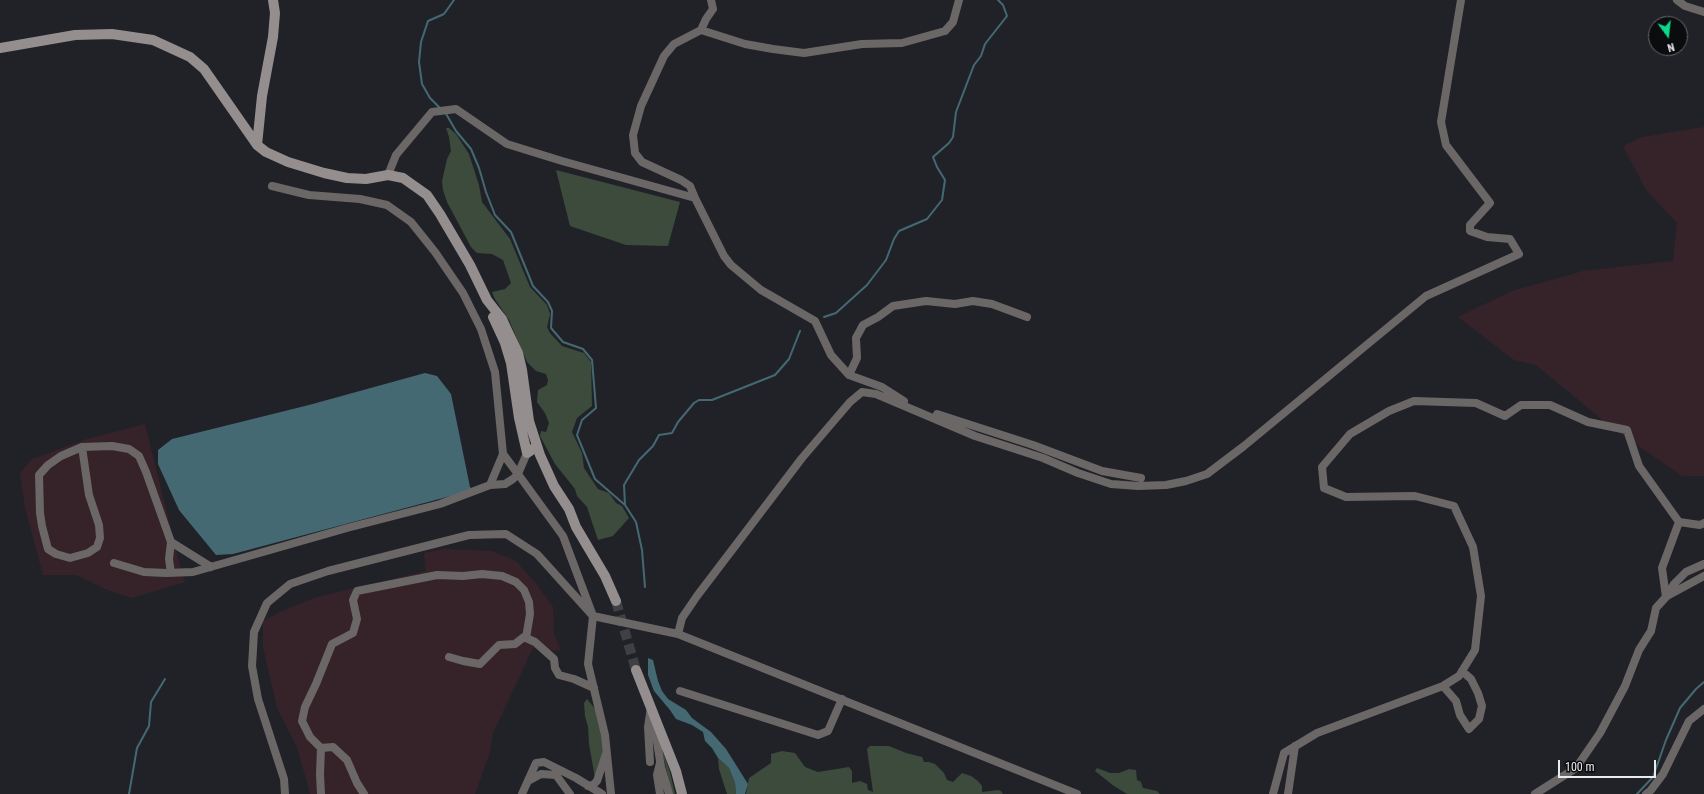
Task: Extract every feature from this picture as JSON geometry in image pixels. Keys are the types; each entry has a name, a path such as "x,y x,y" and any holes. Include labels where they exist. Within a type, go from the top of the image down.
{"street":[{"path":"257,145 262,96 272,37 274,13 273,0"},
{"path":"711,0 713,9 701,30 674,44 664,56 641,106 633,135 635,153 642,162 681,180 690,186 694,198 724,256 731,265 761,290 815,320 831,355 849,375 882,387 903,400 956,421 1033,445 1102,471 1141,478"},
{"path":"701,30 745,44 804,53 862,44 902,43 945,31 953,22 959,0"},
{"path":"678,634 682,618 697,596 802,458 850,402 862,392 876,394 975,436 1043,458 1078,473 1111,484 1138,486 1166,485 1186,481 1207,474 1244,446 1426,296 1519,254 1510,239 1487,237 1470,231 1470,225 1490,203 1446,145 1441,122 1461,0"},
{"path":"1677,0 1685,6 1704,12"},
{"path":"0,48 75,35 112,34 153,40 190,57 204,69 257,145 266,152 288,162 347,178 366,179 388,175 403,178 427,195 470,265 487,300 504,343 511,363 519,418 527,454"},
{"path":"388,175 396,155 432,112 456,109 507,144 694,198"},
{"path":"272,186 309,195 360,199 387,205 411,222 435,252 463,293 481,329 495,372 503,454 490,485"},
{"path":"487,300 502,319 518,353 522,370 529,421 536,447 547,471 569,509 576,527 606,576 616,601"},
{"path":"849,375 858,358 856,338 863,325 878,317 893,306 926,301 955,304 973,301 992,304 1027,316"},
{"path":"1273,794 1284,753 1317,733 1443,686 1459,676 1476,650 1481,596 1473,547 1454,506 1415,496 1346,497 1324,488 1322,467 1350,434 1389,411 1414,401 1476,403 1505,416 1521,405 1550,405 1588,422 1627,430 1639,466 1679,522 1700,525 1704,523"},
{"path":"82,447 89,495 99,525 100,538 97,547 88,553 70,558 56,554 48,549 40,513 40,475 48,464 61,456 82,447 112,446 129,450 139,456 171,542 169,559 171,573"},
{"path":"114,563 144,572 193,572 347,528 440,504 490,485 505,484 518,474 527,454 536,447"},
{"path":"503,454 563,536 593,616 588,664 605,735 611,794"},
{"path":"1666,597 1662,568 1679,522"},
{"path":"285,794 284,779 258,699 252,666 254,632 267,604 290,584 328,571 469,535 506,534 537,554 593,616 678,634 1077,794"},
{"path":"171,542 211,567"},
{"path":"1535,794 1576,768 1600,733 1625,686 1639,650 1651,631 1656,608 1666,597 1674,584 1686,572 1704,564"},
{"path":"364,794 357,783 347,760 333,747 321,748 310,738 302,721 305,707 332,644 353,632 357,620 353,600 357,591 437,576 482,574 502,576 516,582 524,590 529,602 530,614 526,638"},
{"path":"1666,597 1704,576"},
{"path":"449,656 463,661 480,664 500,645 515,644 524,637 535,642 554,659 555,668 559,675 574,679 594,688"},
{"path":"636,670 676,771 682,794"},
{"path":"1443,686 1456,701 1460,715 1469,729 1479,719 1482,706 1478,693 1471,680 1462,672"},
{"path":"680,691 818,735 828,731 842,699"},
{"path":"651,706 660,760 669,794"},
{"path":"650,762 648,727 651,706"},
{"path":"1646,794 1652,790 1663,774 1689,721 1704,709"},
{"path":"1288,794 1295,746"},
{"path":"321,748 321,794"},
{"path":"588,786 593,785 597,781 607,753"},
{"path":"660,760 657,775 660,794"},
{"path":"522,794 536,763 544,762 602,794"},
{"path":"528,781 541,774 556,775 570,794"}],"shaded area":[{"path":"1704,127 1704,476 1682,476 1611,427 1536,365 1514,360 1458,317 1512,291 1583,271 1673,261 1677,223 1646,190 1623,146 1642,137"},
{"path":"145,424 185,582 132,598 110,591 76,575 43,575 25,508 20,473 32,459 87,439"},
{"path":"445,549 492,551 516,561 538,586 553,607 554,633 561,651 533,648 493,733 490,752 475,794 310,794 297,747 277,708 263,647 263,621 284,610 317,597 426,571 424,553"}],"green space":[{"path":"446,128 449,128 456,134 469,154 479,185 482,202 510,239 530,287 547,305 550,314 547,327 550,333 562,346 584,353 591,362 592,406 577,418 572,432 582,453 584,468 598,489 609,493 616,503 622,506 629,518 613,536 598,540 587,507 577,496 575,489 555,464 540,436 541,431 546,432 549,423 545,413 537,402 538,390 547,385 548,380 546,374 536,371 527,362 509,320 492,292 505,289 511,283 503,260 492,254 477,253 471,247 447,202 442,181 447,159 451,151"},
{"path":"556,170 680,202 668,246 626,245 570,226"},
{"path":"587,699 596,710 605,751 595,778 589,744 588,727 585,716 584,703"},
{"path":"661,746 670,772 675,794 672,794"},
{"path":"870,746 889,746 906,753 922,757 924,762 935,764 944,773 947,780 953,782 962,773 971,776 978,781 982,786 982,792 998,790 1003,794 746,794 749,778 771,763 771,754 782,751 795,753 805,767 818,772 849,767 852,771 852,783 860,781 867,784 868,790 873,792 867,749"},
{"path":"718,758 729,768 735,783 736,794 727,794 719,769"},
{"path":"1097,768 1110,773 1119,773 1129,769 1136,770 1137,780 1141,782 1143,788 1157,791 1160,794 1127,794 1095,771"}],"water":[{"path":"425,373 437,376 451,394 470,487 473,490 233,554 216,555 179,510 158,464 158,450 172,439 309,405"},
{"path":"648,658 653,660 658,681 662,691 668,699 686,710 692,718 711,732 726,749 748,784 745,794 736,794 735,783 729,768 718,758 712,748 705,741 703,732 692,725 676,719 654,691 648,675"}],"waterway":[{"path":"440,108 430,98 422,84 419,62 421,42 428,21 444,14 454,0"},
{"path":"824,317 836,313 867,285 886,260 894,239 899,231 927,219 942,200 945,180 933,157 949,143 953,137 956,112 974,65 981,56 985,44 1007,16 1003,5 998,0"},
{"path":"445,112 456,131 471,149 495,215 511,232 533,286 548,302 552,311 551,328 563,342 583,349 592,360 596,408 582,420 577,435 595,479 625,505 636,522 642,550 645,587"},
{"path":"625,505 624,485 639,460 653,446 659,435 672,433 678,422 694,403 699,400 712,400 775,375 789,359 800,331"},
{"path":"129,794 137,748 149,726 151,702 165,679"},
{"path":"1637,794 1653,777 1666,740 1680,708 1704,682"}],"tunnel":[{"path":"616,601 636,670"}]}
